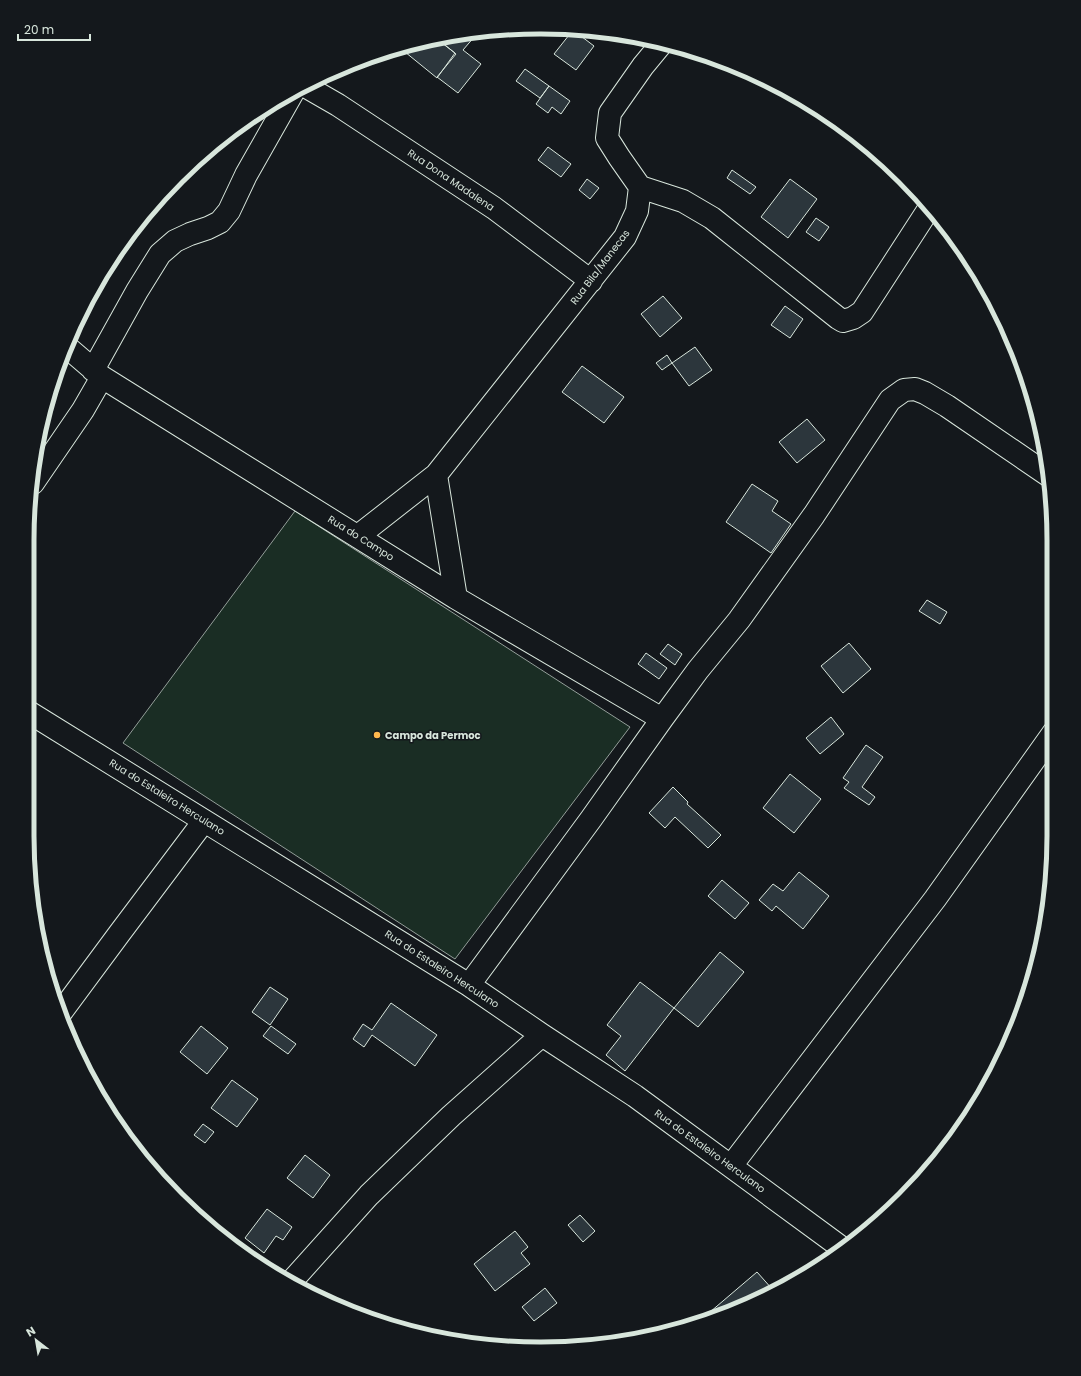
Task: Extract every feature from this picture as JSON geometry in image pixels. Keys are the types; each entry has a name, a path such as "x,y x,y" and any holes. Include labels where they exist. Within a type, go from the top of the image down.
{"street":[{"path":"658,48 643,66 610,113 607,138 619,157 640,187 683,201 712,218 838,318 843,321 862,312 926,213"},
{"name":"Rua Dona Madalena","path":"310,89 338,105 494,208 591,281"},
{"path":"38,476 82,410 137,291 160,254 175,241 220,222 230,212 246,175 287,102"},
{"name":"Rua Bila/Manecas","path":"358,536 436,475 625,237 637,211 640,187"},
{"name":"Rua do Campo","path":"72,351 98,373 456,598 662,719"},
{"path":"469,984 591,819 698,670 739,620 801,534 890,400 904,390 915,389 947,406 1042,471"},
{"path":"436,475 456,598"},
{"name":"Rua do Estaleiro Herculano","path":"34,715 469,984 542,1035 635,1096 838,1245"},
{"path":"731,1166 935,899 1047,742"},
{"path":"65,1008 118,934 204,821"},
{"path":"294,1278 369,1195 451,1116 542,1035"}],"green space":[{"name":"Campo da Permoc","path":"295,511 630,727 455,959 123,743"}],"building":[{"path":"569,35 580,36 594,46 576,70 554,54"},
{"path":"473,38 463,50 481,64 458,93 437,77 456,54 444,44"},
{"path":"443,44 455,53 437,78 405,52"},
{"path":"525,69 549,86 540,98 516,81"},
{"path":"549,86 570,101 561,114 552,107 548,113 536,104"},
{"path":"548,147 571,164 561,177 538,160"},
{"path":"732,170 756,187 750,194 727,178"},
{"path":"587,179 599,188 590,199 579,190"},
{"path":"790,179 817,199 788,238 761,217"},
{"path":"816,218 829,227 819,241 806,232"},
{"path":"663,296 682,318 660,337 641,314"},
{"path":"785,306 803,319 790,338 771,325"},
{"path":"695,347 712,370 689,386 672,363"},
{"path":"667,355 672,363 662,370 656,363"},
{"path":"582,366 624,397 604,423 562,392"},
{"path":"807,419 825,440 797,463 779,442"},
{"path":"752,484 778,501 772,511 791,524 771,553 726,522"},
{"path":"927,600 947,612 940,624 919,611"},
{"path":"849,643 871,669 843,693 821,666"},
{"path":"668,644 682,654 675,665 660,654"},
{"path":"646,653 667,668 659,679 638,664"},
{"path":"831,717 844,734 820,754 806,738"},
{"path":"866,745 883,757 862,787 875,797 869,805 844,788 849,782 843,778"},
{"path":"790,774 821,799 794,833 763,808"},
{"path":"673,787 688,802 687,804 721,835 708,848 675,817 665,828 649,813"},
{"path":"799,872 829,896 803,929 776,906 772,911 759,900 773,884 783,891"},
{"path":"722,880 749,903 735,919 708,896"},
{"path":"720,952 744,972 698,1027 674,1008"},
{"path":"640,982 674,1008 625,1071 606,1055 621,1036 607,1025"},
{"path":"270,987 288,999 270,1025 252,1012"},
{"path":"391,1003 437,1035 415,1066 372,1035 364,1047 353,1039 363,1024 372,1030"},
{"path":"201,1026 228,1048 207,1074 180,1052"},
{"path":"271,1026 296,1044 288,1054 263,1036"},
{"path":"232,1080 258,1099 237,1127 211,1108"},
{"path":"203,1124 214,1132 205,1143 194,1135"},
{"path":"305,1155 330,1175 313,1198 287,1178"},
{"path":"267,1209 292,1227 283,1240 276,1236 264,1253 245,1238"},
{"path":"580,1215 595,1231 583,1242 568,1225"},
{"path":"515,1231 528,1247 521,1253 530,1264 495,1291 474,1264"},
{"path":"757,1272 770,1287 734,1303 709,1313"},
{"path":"545,1288 557,1303 534,1321 522,1307"}],"place":[{"name":"Campo da Permoc","path":"377,735"}]}
